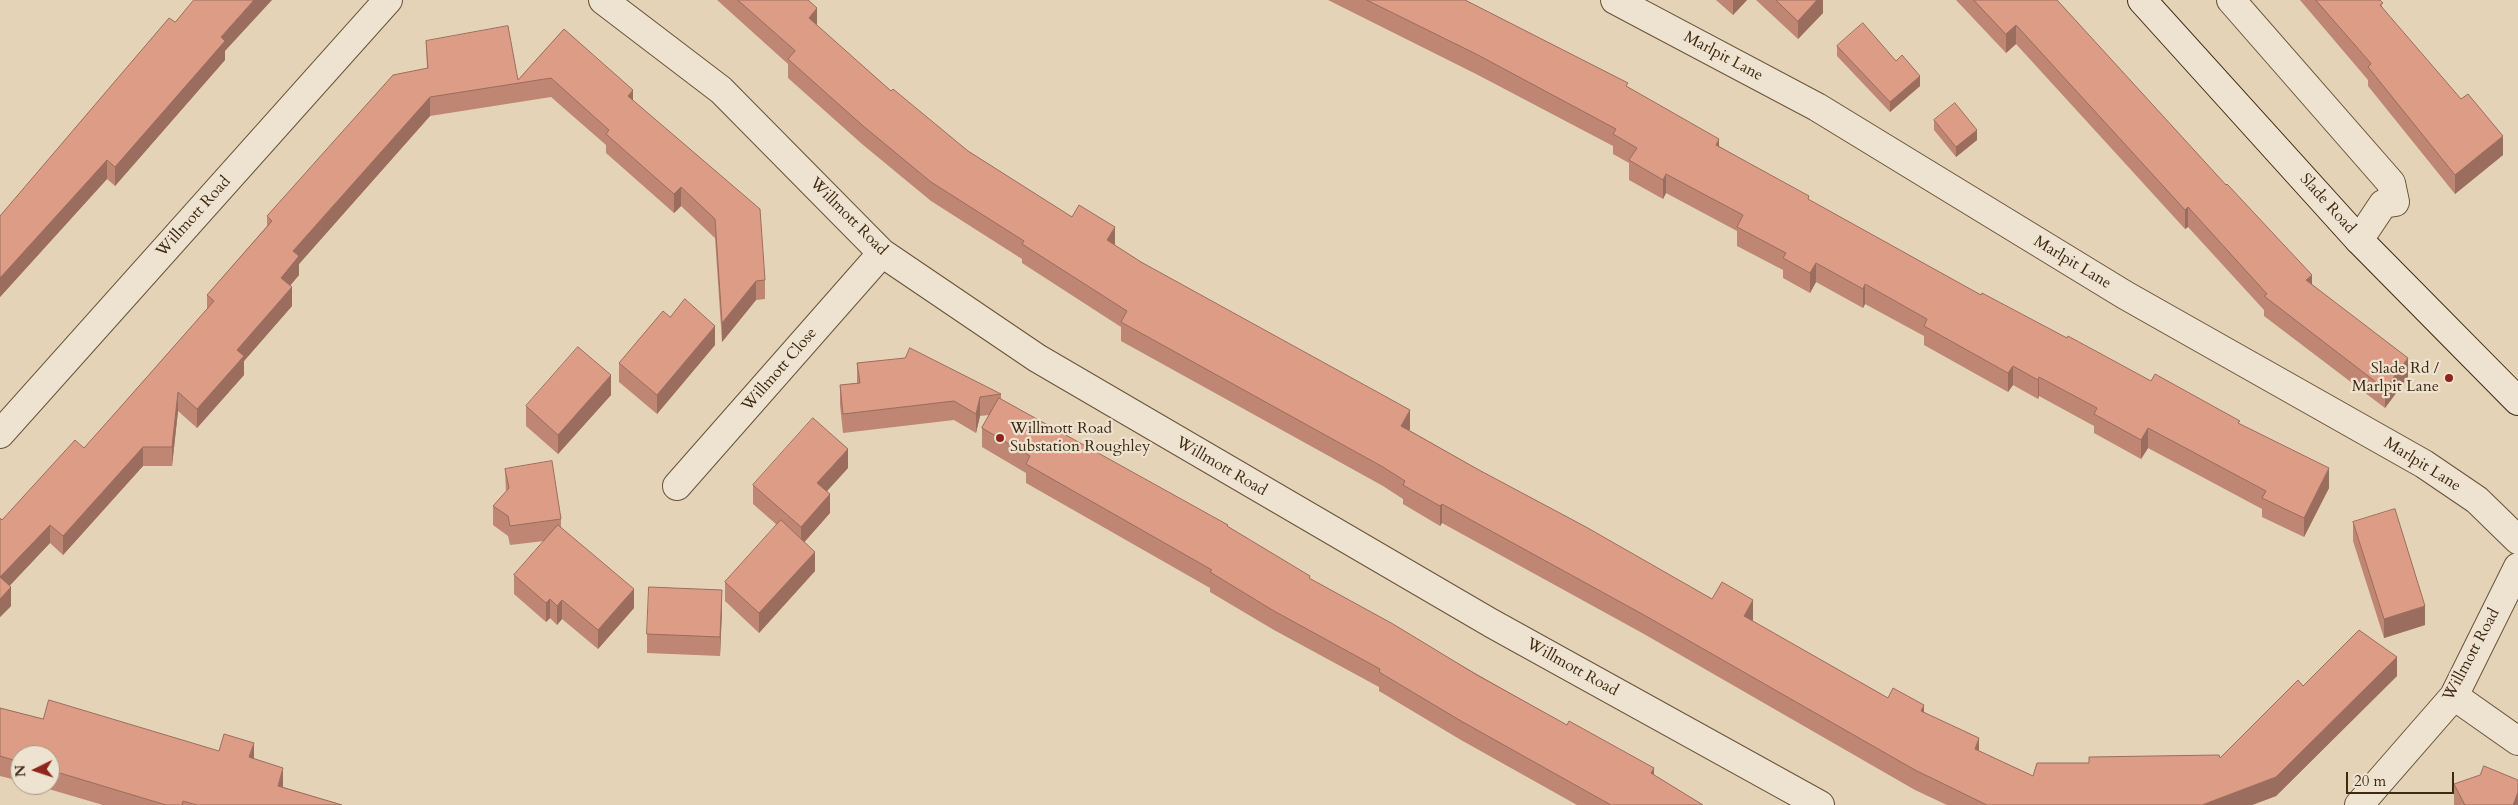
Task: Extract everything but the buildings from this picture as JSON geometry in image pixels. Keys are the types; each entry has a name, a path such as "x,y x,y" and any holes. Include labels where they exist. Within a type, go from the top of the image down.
{"street":[{"name":"Willmott Road","path":"0,434 388,0"},
{"name":"Willmott Road","path":"603,0 722,90 882,253 1037,358 1181,444 1491,623 1820,805"},
{"name":"Marlpit Lane","path":"1615,0 1817,107 2125,295 2424,464 2477,500 2518,540"},
{"name":"Slade Road","path":"2142,0 2360,240 2518,401"},
{"path":"2231,0 2392,182 2395,202 2383,204 2360,240"},
{"name":"Willmott Close","path":"677,486 882,253"},
{"name":"Willmott Road","path":"2359,805 2454,696 2518,567"},
{"path":"2454,696 2518,741"}],"place":[{"name":"Slade Rd / Marlpit Lane","path":"2449,378"},
{"name":"Willmott Road Substation Roughley","path":"1000,438"}]}
